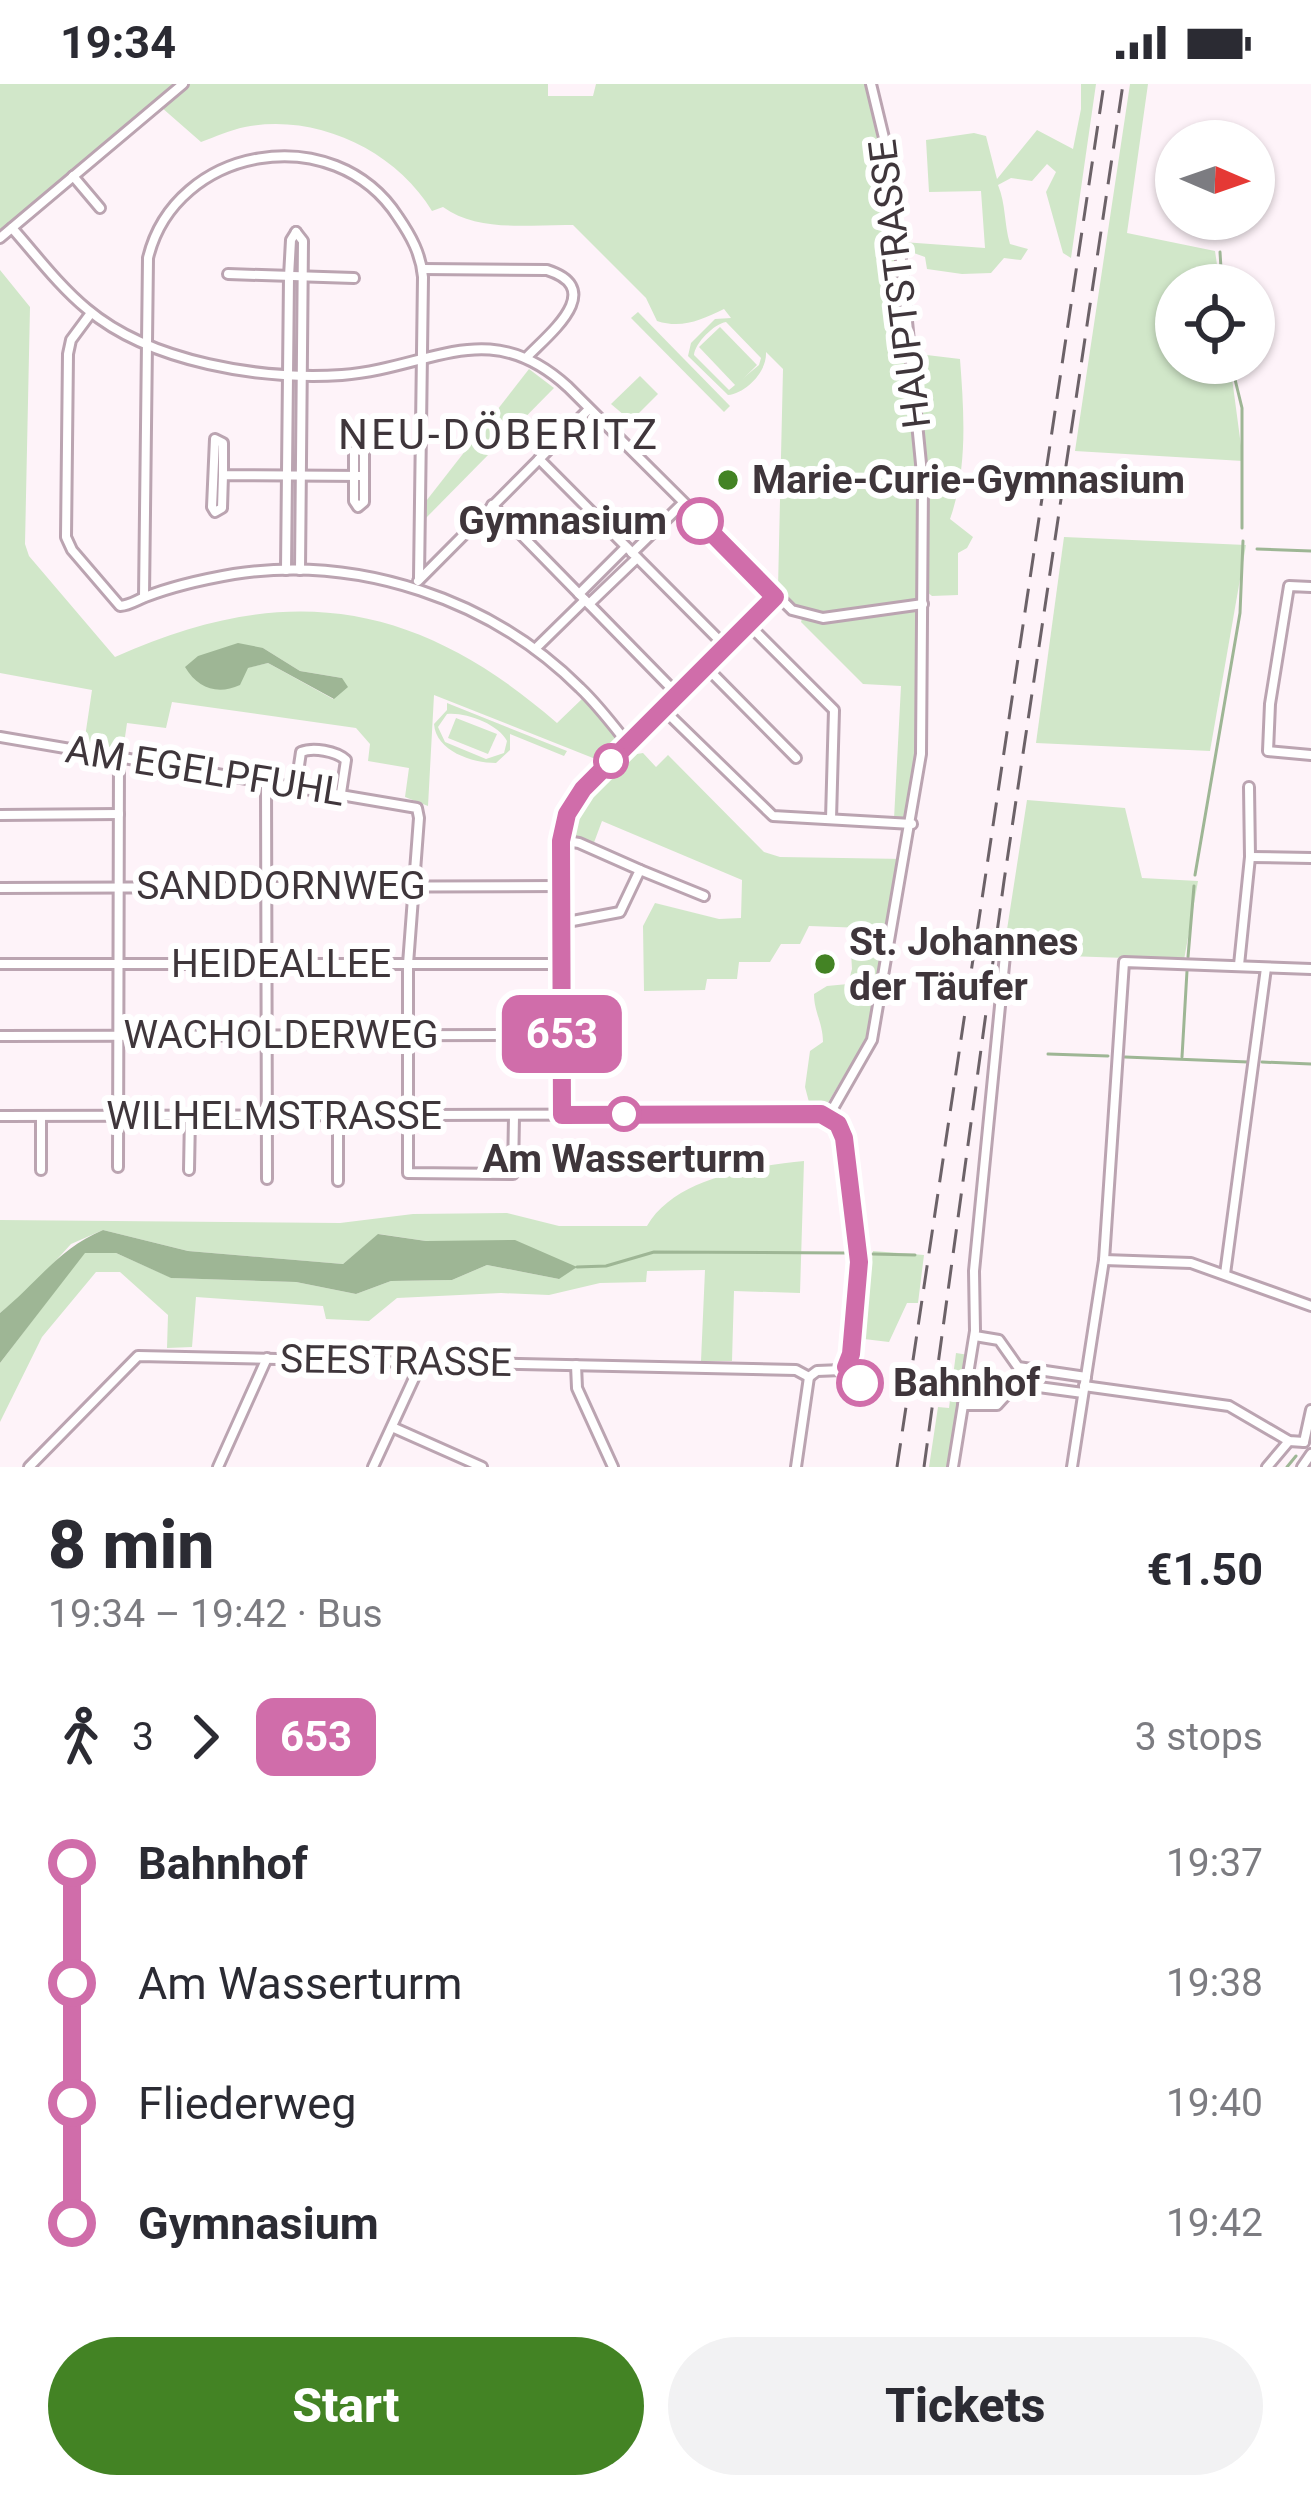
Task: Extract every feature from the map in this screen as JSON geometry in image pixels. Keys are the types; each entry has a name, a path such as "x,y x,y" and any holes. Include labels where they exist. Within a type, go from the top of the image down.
{"street":[{"path":"0,238 183,84"},
{"name":"HAUPTSTRASSE","path":"828,1117 872,1040 921,754 925,530 914,383 885,142 871,84"},
{"path":"144,597 148,258 153,237 180,197 197,182 237,162 297,156 347,172 371,187 393,208 417,249 422,269 417,583"},
{"path":"73,176 100,208"},
{"path":"12,227 91,313 147,342 212,364 303,375 383,369 470,347 493,347 526,358 548,370 590,409 792,610 812,617 923,604"},
{"path":"286,570 289,277 291,240 296,232 303,241 300,570"},
{"path":"422,269 547,270 566,278 574,298 570,313 526,358"},
{"path":"227,274 354,278"},
{"path":"91,313 71,340 68,354 66,537 71,550 120,606 212,578 286,570 417,583 535,649 581,689 628,744"},
{"path":"417,583 590,409"},
{"path":"215,439 223,443 223,475 222,508 215,512 215,439"},
{"path":"539,459 725,647"},
{"path":"223,475 359,476"},
{"path":"535,649 682,503"},
{"path":"492,505 677,694"},
{"path":"584,599 631,553"},
{"path":"1311,587 1289,586 1270,704 1268,751 1311,755"},
{"path":"562,1115 561,841 572,803 775,597"},
{"path":"749,625 834,710 831,819"},
{"path":"706,667 796,758"},
{"path":"663,710 770,814 912,824"},
{"name":"AM EGELPFUHL","path":"0,737 410,804 417,808 419,818 415,885"},
{"path":"296,786 302,752 309,748 346,760 341,793"},
{"path":"118,1167 119,757"},
{"path":"266,782 267,1178"},
{"path":"1238,965 1250,857 1249,787"},
{"path":"0,814 119,814"},
{"path":"561,841 579,843 704,896"},
{"path":"1250,857 1311,858"},
{"path":"562,922 620,912 640,870"},
{"path":"415,885 408,964 408,1173 513,1174 514,1116"},
{"name":"SANDDORNWEG","path":"0,888 562,886"},
{"path":"953,1467 975,1336 974,1271 1005,955"},
{"path":"1072,1467 1104,1260 1124,962 1311,969"},
{"name":"HEIDEALLEE","path":"0,964 562,964"},
{"path":"1225,1274 1266,968"},
{"name":"WACHOLDERWEG","path":"0,1036 562,1035"},
{"name":"WILHELMSTRASSE","path":"0,1116 828,1117"},
{"path":"41,1116 41,1170"},
{"path":"189,1170 190,1116"},
{"path":"338,1116 338,1181"},
{"path":"796,1467 809,1377 818,1371 842,1370 849,1363 859,1262 844,1138 838,1124 828,1117"},
{"path":"1104,1260 1192,1263 1311,1306"},
{"path":"975,1336 994,1337 1018,1367 1084,1385 1229,1406 1289,1441 1304,1442"},
{"name":"SEESTRASSE","path":"28,1467 138,1356 796,1370 809,1377"},
{"path":"218,1467 267,1358"},
{"path":"374,1467 422,1361"},
{"path":"576,1365 577,1388 613,1467"},
{"path":"963,1405 989,1406 1002,1401 1016,1384 1084,1385"},
{"path":"1302,1467 1311,1454 1304,1442 1311,1410"},
{"path":"392,1427 482,1467"},
{"path":"1267,1467 1289,1441"}],"shaded area":[{"path":"0,84 177,84 0,232"},
{"path":"187,84 548,84 548,96 593,96 596,84 867,84 882,150 910,353 960,359 962,460 950,519 973,537 958,553 958,595 932,596 922,588 916,602 918,755 908,821 894,819 901,686 863,684 801,622 804,612 778,588 783,369 766,352 754,380 728,395 688,356 691,343 715,319 731,318 724,309 683,324 657,321 646,298 573,225 488,224 443,207 432,211 397,170 326,131 272,124 239,128 201,142 161,107","holes":["726,322 761,358 729,390 694,355 706,335"]},
{"path":"1081,84 1096,84 1071,258 1063,253 1046,192 1056,172 1047,164 1032,181 1011,178 998,185 1010,244 1028,249 1021,260 1004,258 991,273 927,269 925,257 911,252 903,242 985,248 981,191 929,192 926,140 974,133 986,136 997,179 1037,130 1073,149"},
{"path":"1130,84 1148,84 1127,233 1215,251 1217,264 1155,264 1155,384 1233,384 1243,461 1075,451"},
{"path":"0,270 30,307 25,544 29,556 115,657 177,633 236,618 293,612 347,615 400,628 452,650 505,682 557,723 584,697 619,740 598,760 434,695 428,806 405,797 409,768 368,761 370,744 356,728 172,702 166,728 127,723 123,751 84,744 92,690 0,673","holes":["263,648 300,671 342,678 333,699 268,663 247,668"]},
{"path":"638,312 730,406 724,412 631,318"},
{"path":"720,327 757,365 736,386 699,347"},
{"path":"529,369 554,388 423,521 423,505"},
{"path":"640,376 658,394 631,421 611,404"},
{"path":"1064,537 1246,545 1210,751 1036,743"},
{"path":"238,643 263,648 300,671 342,678 348,687 334,699 268,663 248,668 240,685 216,690 202,685 185,667 198,656"},
{"path":"447,703 567,751 564,756 510,734 510,750 496,763 466,758 448,748 436,733 434,724 447,710","holes":["447,714 481,720 496,729 507,741 504,753 486,759 445,742 438,727"]},
{"path":"456,718 497,734 488,754 448,738"},
{"path":"643,753 656,767 668,755 764,852 780,857 905,859 892,929 809,926 800,944 781,944 770,962 739,962 737,979 707,979 705,990 644,991 643,926 655,903 719,919 741,918 742,880 602,821 592,848 561,840 567,814 583,789 592,798"},
{"path":"1027,800 1125,808 1142,878 1198,881 1184,960 1004,949"},
{"path":"864,947 883,951 867,1037 826,1106 810,1106 805,1087 810,1051 823,1042 814,994 827,986 848,984 851,952"},
{"path":"804,1161 800,1293 734,1291 732,1361 701,1361 705,1270 647,1271 646,1282 600,1283 549,1295 397,1298 369,1321 326,1319 323,1306 196,1297 192,1347 167,1348 168,1315 120,1272 96,1272 42,1337 0,1422 0,1363 84,1253 116,1253 172,1278 296,1282 356,1294 391,1281 452,1280 487,1265 559,1279 515,1241 426,1241 379,1234 343,1264 188,1251 103,1230 71,1244 30,1289 0,1313 0,1220 340,1223 413,1214 507,1213 559,1226 647,1226 676,1196 716,1177"},
{"path":"103,1230 188,1251 343,1264 378,1234 426,1241 515,1240 577,1267 559,1279 487,1265 452,1280 391,1281 356,1294 296,1282 171,1278 116,1253 85,1253 0,1363 0,1313 61,1256"},
{"path":"873,1251 924,1255 918,1303 907,1303 889,1342 864,1339"},
{"path":"956,1353 969,1355 949,1467 929,1467 938,1407 949,1408"}],"waterway":[{"path":"1220,252 1221,264"},
{"path":"1236,384 1242,408 1242,528"},
{"path":"1195,875 1240,613 1243,541"},
{"path":"1257,549 1311,551"},
{"path":"1188,957 1194,886"},
{"path":"1182,1057 1187,971"},
{"path":"1048,1054 1108,1056"},
{"path":"1125,1057 1248,1062"},
{"path":"1262,1062 1311,1064"},
{"path":"577,1267 606,1266 654,1252 845,1253"},
{"path":"873,1254 915,1255"},
{"path":"1287,1467 1296,1456"}],"railway":[{"path":"897,1467 1104,84"},
{"path":"924,1467 1004,881 1123,84"}],"bus line":[{"name":"653","path":"700,521 775,597 583,789 567,814 561,841 562,1115 821,1114 838,1124 844,1138 859,1262 846,1367 857,1373 860,1383"}],"place":[{"name":"Marie-Curie-Gymnasium","path":"728,480"},
{"name":"Gymnasium","path":"700,521"},
{"name":"St. Johannes der Täufer","path":"825,964"},
{"name":"Am Wasserturm","path":"624,1114"},
{"name":"Bahnhof","path":"860,1383"}],"district":[{"name":"NEU-DÖBERITZ","path":"499,434"}]}
